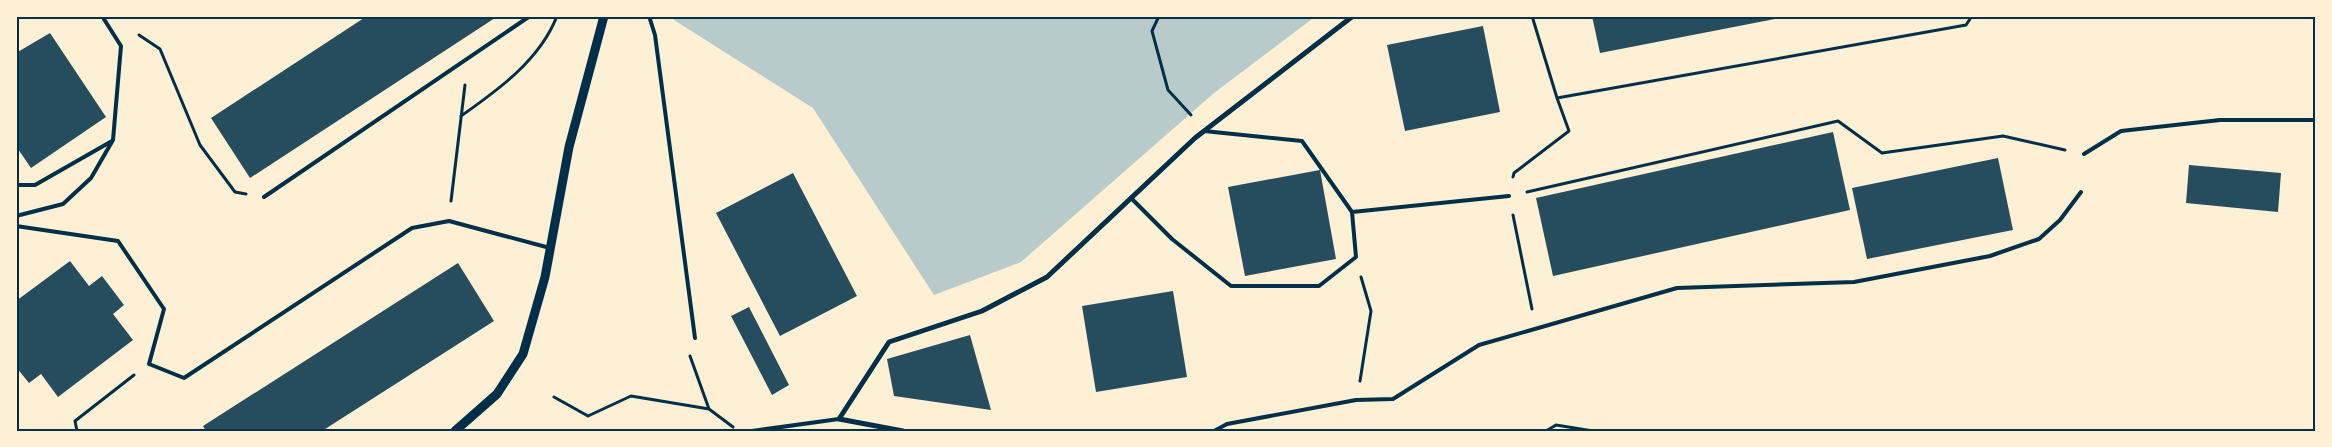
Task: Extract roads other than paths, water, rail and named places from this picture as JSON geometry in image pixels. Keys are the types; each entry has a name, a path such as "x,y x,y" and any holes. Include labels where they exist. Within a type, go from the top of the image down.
{"street":[{"path":"455,431 497,394 523,354 545,277 569,147 604,16"},
{"path":"903,431 839,419 889,342 982,311 1047,276 1204,131 1353,16"}],"lane":[{"path":"16,216 63,204 92,178 114,140 121,46 102,16"},
{"path":"264,197 530,16"},
{"path":"650,16 655,36 695,338"},
{"path":"2084,154 2121,130 2220,120 2316,120"},
{"path":"1131,198 1172,239 1231,286 1320,286 1356,257 1352,212 1302,141 1204,131"},
{"path":"16,185 35,185 114,140"},
{"path":"1214,431 1227,424 1356,400 1393,400 1478,345 1676,288 1854,282 1990,256 2038,239 2060,220 2081,192"},
{"path":"1352,212 1509,196"},
{"path":"16,226 118,241 164,309 149,364 184,378 412,228 449,221 550,248"},
{"path":"752,431 839,419"}]}
